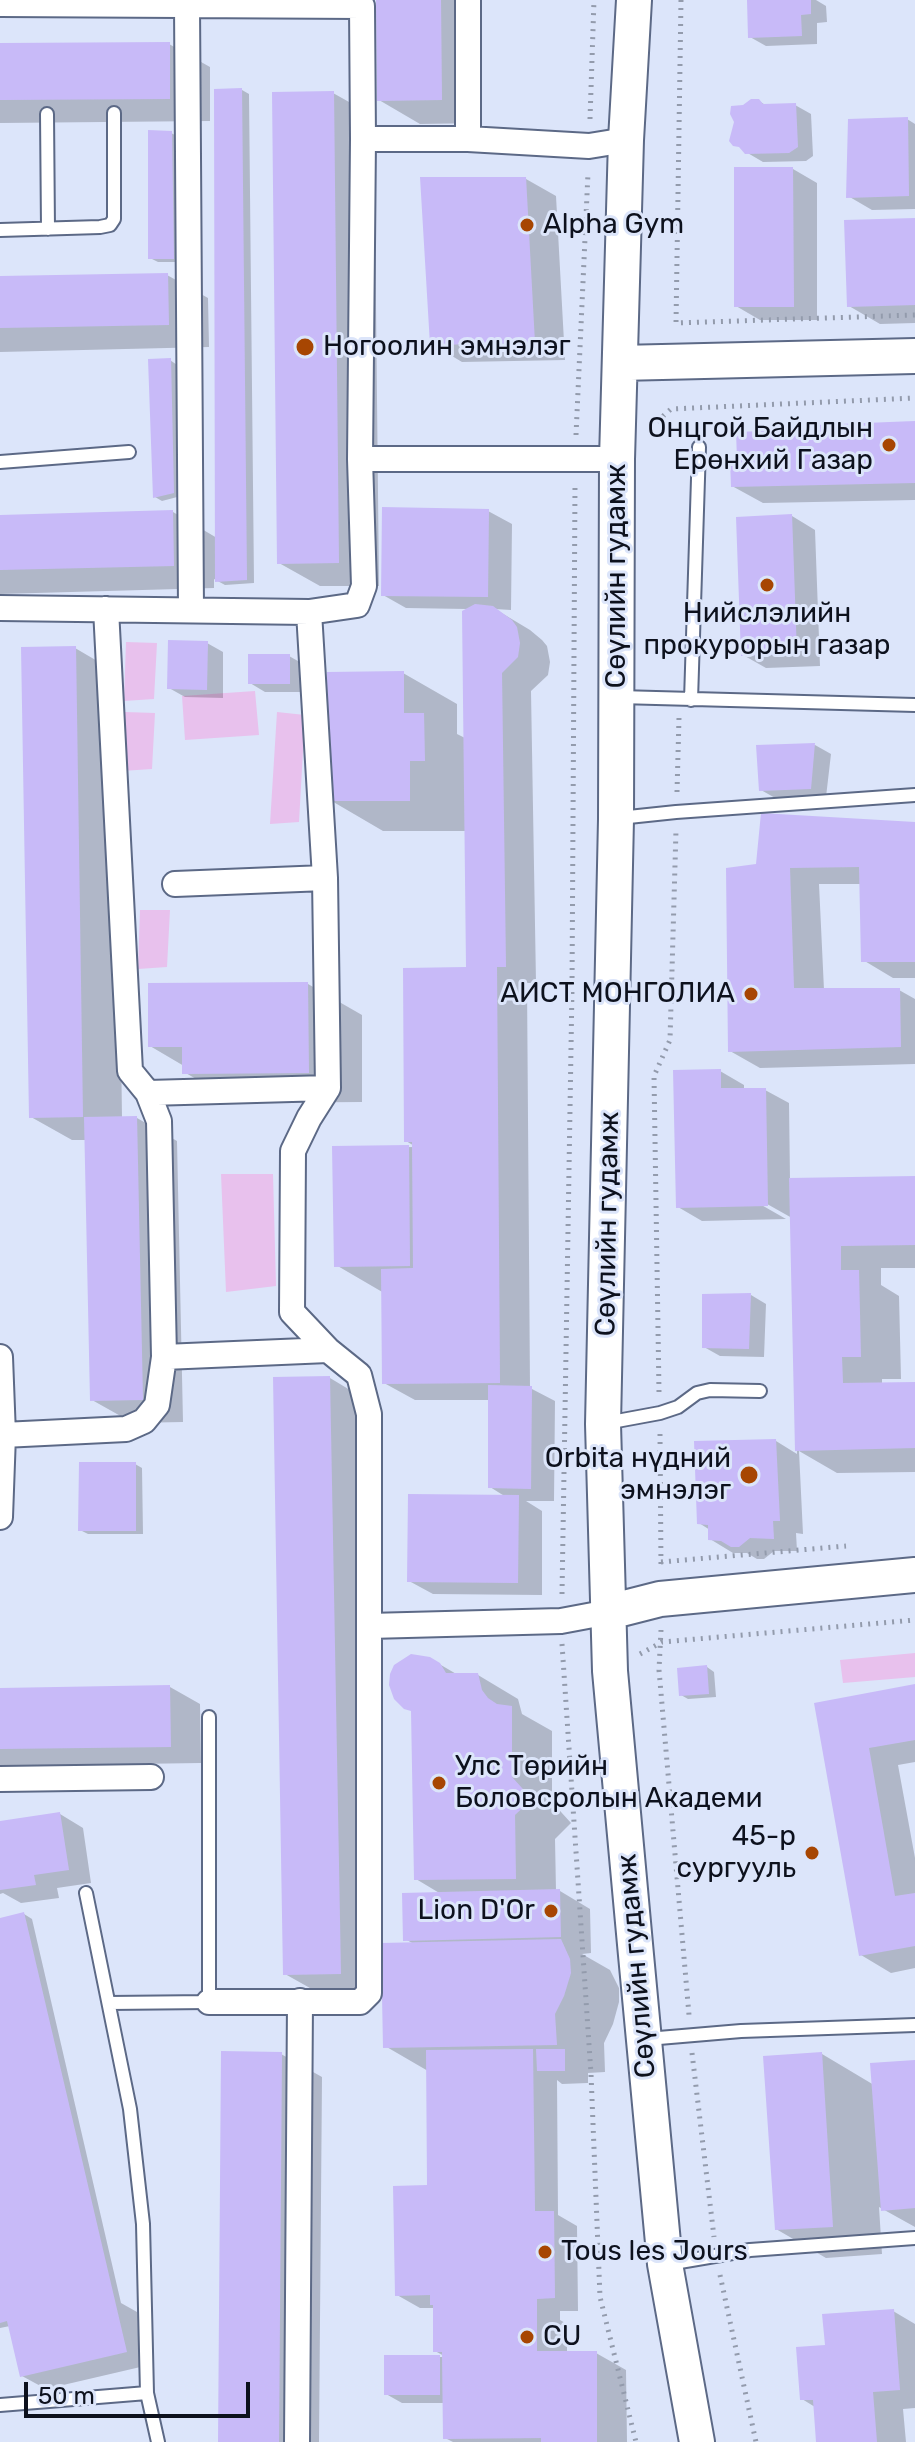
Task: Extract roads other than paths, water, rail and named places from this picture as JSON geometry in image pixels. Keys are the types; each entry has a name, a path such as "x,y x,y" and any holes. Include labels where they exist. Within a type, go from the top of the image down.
{"main road":[{"name":"Сөүлийн гудамж","path":"634,0 626,140 617,459 616,819 603,1424 610,1671 665,2264 697,2442"},
{"path":"620,363 915,356"},
{"path":"609,1612 660,1599 915,1575"}],"street":[{"path":"468,0 468,139"},
{"path":"0,4 362,3 360,459 364,586 357,605 309,612 0,608"},
{"path":"187,5 191,610"},
{"path":"363,139 468,139 589,146 626,140"},
{"path":"360,459 617,459"},
{"path":"3,1435 126,1429 144,1421 157,1405 164,1357 159,1121 148,1093 130,1071 106,609"},
{"path":"209,2002 360,2002 369,1993 369,1414 359,1375 328,1350 292,1312 293,1151 328,1088 325,878 309,612"},
{"path":"175,884 325,878"},
{"path":"148,1093 328,1088"},
{"path":"164,1357 328,1350"},
{"path":"0,1357 3,1435 0,1517"},
{"path":"369,1626 561,1621 609,1612"},
{"path":"0,1779 151,1777"},
{"path":"297,2442 300,2001"}],"lane":[{"path":"0,230 110,225 114,219 114,113"},
{"path":"47,114 48,229"},
{"path":"685,700 699,447"},
{"path":"0,462 129,452"},
{"path":"616,697 915,705"},
{"path":"616,819 915,795"},
{"path":"603,1424 660,1413 678,1407 697,1393 710,1390 760,1391"},
{"path":"109,2003 209,2002 209,1717"},
{"path":"86,1893 130,2109 143,2224 147,2393 158,2442"},
{"path":"644,2039 741,2031 915,2025"},
{"path":"665,2264 750,2250 915,2238"},
{"path":"0,2405 147,2393"}],"place":[{"name":"Alpha Gym","path":"527,225"},
{"name":"Ногоолин эмнэлэг","path":"305,347"},
{"name":"Онцгой Байдлын Ерөнхий Газар","path":"889,445"},
{"name":"Нийслэлийн прокурорын газар","path":"767,585"},
{"name":"АИСТ МОНГОЛИА","path":"751,994"},
{"name":"Orbita нүдний эмнэлэг","path":"749,1475"},
{"name":"Улс Төрийн Боловсролын Академи","path":"439,1783"},
{"name":"45-р сургууль","path":"812,1853"},
{"name":"Lion D'Or","path":"551,1911"},
{"name":"Tous les Jours","path":"545,2252"},
{"name":"CU","path":"527,2337"}]}
